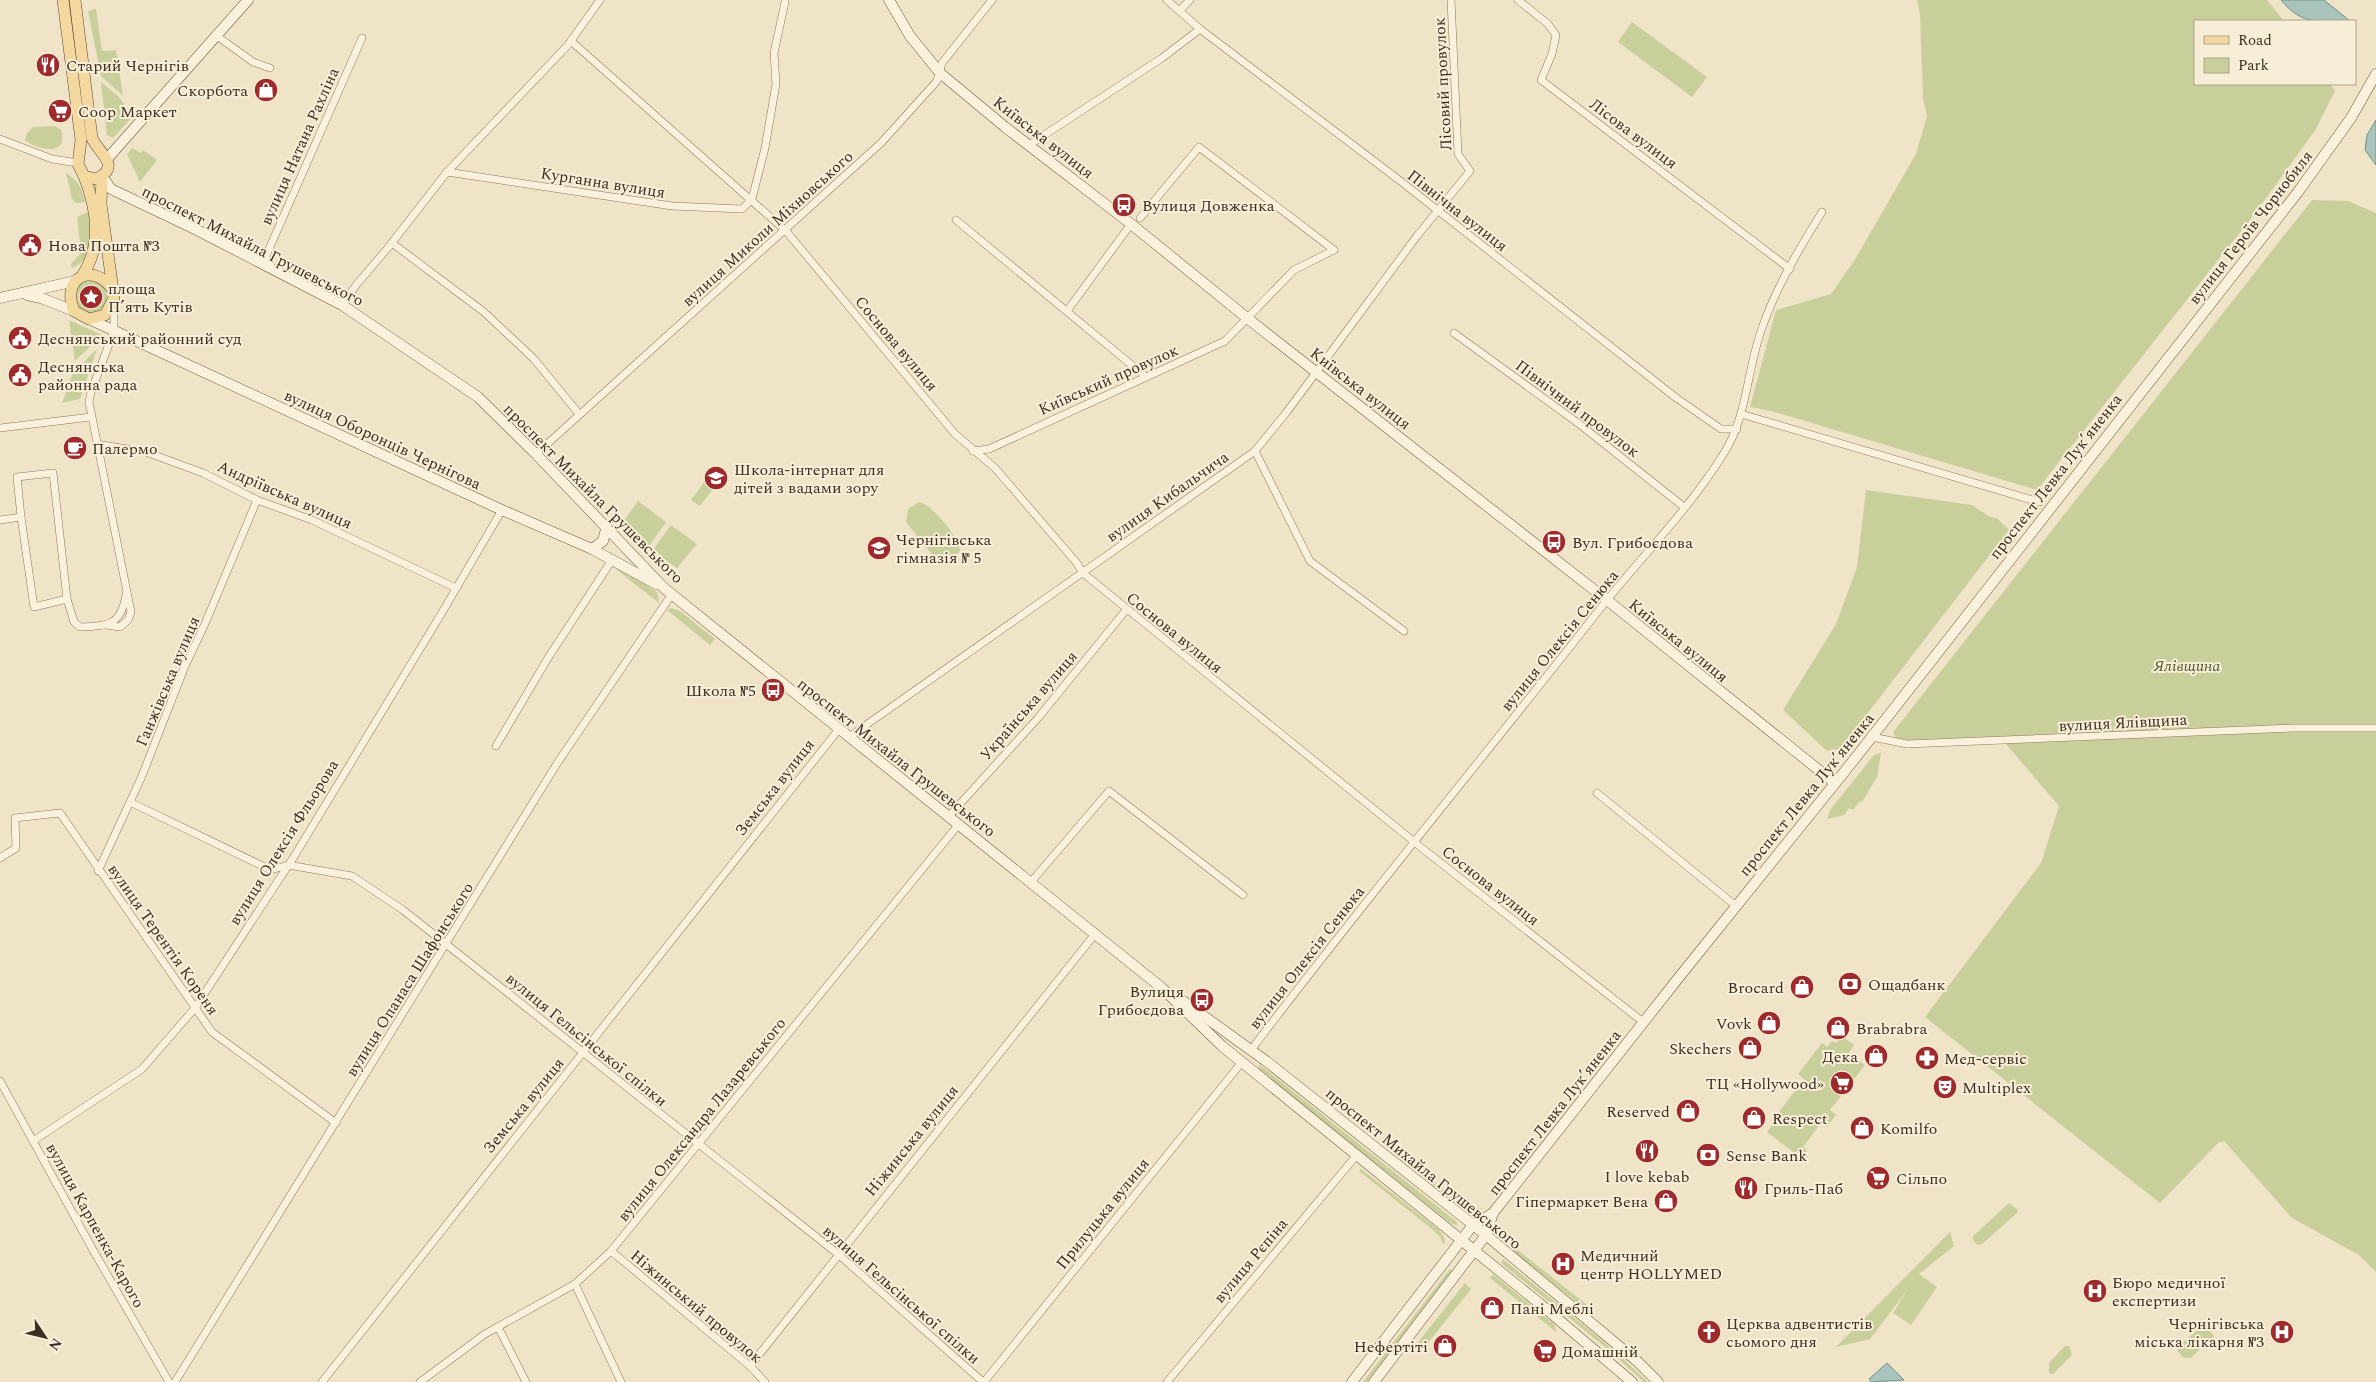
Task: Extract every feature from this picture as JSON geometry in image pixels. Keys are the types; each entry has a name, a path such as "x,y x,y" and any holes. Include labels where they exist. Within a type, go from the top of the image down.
{"main road":[{"path":"63,0 81,140 79,169 90,191 96,234 94,255 69,295 74,312"},
{"path":"21,294 41,298 89,319 105,315 114,294 101,204 102,176 108,168 104,155 92,138 75,0"},
{"path":"104,155 217,36 248,0"},
{"name":"Київська вулиця","path":"889,0 910,36 940,73 1029,145 1136,221 1247,318 1835,783"},
{"name":"вулиця Героїв Чорнобиля","path":"2139,393 2320,163 2351,118 2376,74"},
{"path":"79,160 88,150 104,155"},
{"path":"84,176 92,179 102,176"},
{"name":"проспект Михайла Грушевського","path":"102,176 111,190 197,230 342,305 478,398 536,454 606,529 668,591 1162,988 1215,1040 1632,1382"},
{"path":"0,298 92,275 101,278 114,294"},
{"name":"вулиця Оборонців Чернігова","path":"89,319 502,510 592,549 668,591"},
{"name":"проспект Левка Лукʼяненка","path":"1374,1382 1486,1235 1493,1213 1643,1022 1872,737 2139,393"},
{"path":"592,549 604,542 606,529"},
{"name":"проспект Михайла Грушевського","path":"1162,988 1195,1008 1251,1050 1486,1235 1630,1356 1658,1382"},
{"path":"1242,1062 1251,1050"},
{"name":"проспект Левка Лукʼяненка","path":"1352,1382 1473,1225 1493,1213"}],"street":[{"path":"342,305 447,172 571,41 600,0"},
{"name":"вулиця Миколи Міхновського","path":"536,454 882,143 937,81 942,63 992,0"},
{"name":"Північна вулиця","path":"1167,0 1200,29 1403,183 1437,212 1675,397 1721,428 1738,429"},
{"path":"1180,10 1190,0"},
{"name":"Лісовий провулок","path":"1437,212 1470,171 1458,154 1451,0"},
{"name":"Лісова вулиця","path":"1518,0 1548,24 1556,35 1552,54 1541,80 1790,269"},
{"path":"752,199 765,148 775,93 774,53 784,2"},
{"path":"1029,145 1162,58 1200,29"},
{"path":"217,36 253,62 270,68"},
{"name":"вулиця Натана Рахліна","path":"262,264 362,38"},
{"name":"Соснова вулиця","path":"571,41 786,231 955,434 995,468 1076,562 1083,573 1126,610 1415,842 1643,1022"},
{"path":"0,139 52,160 79,160"},
{"name":"Київський провулок","path":"973,451 989,449 1225,341 1294,270 1334,250 1199,147 1136,221"},
{"name":"Курганна вулиця","path":"447,172 672,206 742,209 752,199"},
{"name":"вулиця Кибальчича","path":"849,737 1255,451 1437,212"},
{"name":"вулиця Олексія Сенюка","path":"1251,1050 1606,600 1684,507 1724,453 1738,429 1751,365 1762,329 1790,269 1822,212"},
{"path":"956,220 1145,376"},
{"path":"1067,311 1136,221"},
{"path":"392,243 484,312 534,359 580,414"},
{"path":"67,599 34,607 17,477 53,473 67,599 74,622 80,627 106,625 117,620 122,614 126,594 89,402 114,331 114,294"},
{"name":"Північний провулок","path":"1454,333 1578,424 1684,507"},
{"path":"1741,414 2039,502"},
{"path":"0,428 91,418"},
{"name":"Андріївська вулиця","path":"96,444 146,452 203,473 257,500 312,520 456,588"},
{"path":"1255,451 1310,561 1404,631"},
{"name":"Ганжівська вулиця","path":"98,871 157,740 184,666 204,626 257,500"},
{"name":"вулиця Олексія Фльорова","path":"33,1141 142,1069 195,1008 288,865 502,510"},
{"path":"0,520 21,518"},
{"path":"496,746 548,658 612,560"},
{"name":"вулиця Опанаса Шафонського","path":"174,1382 558,762 668,591"},
{"name":"Українська вулиця","path":"949,816 1038,718 1126,610"},
{"name":"вулиця Ялівщина","path":"1872,737 1907,744 2294,728 2376,728"},
{"name":"Земська вулиця","path":"322,1382 840,729"},
{"path":"1032,882 1109,792 1243,895"},
{"path":"1597,793 1736,906"},
{"name":"вулиця Гельсінської спілки","path":"130,802 271,870 288,865 352,876 402,910 838,1254 983,1382"},
{"name":"вулиця Терентія Кореня","path":"0,858 16,848 15,818 60,813 98,871 212,1032 336,1122"},
{"name":"вулиця Олександра Лазаревського","path":"420,1382 485,1334 575,1284 611,1251 959,824"},
{"name":"Ніжинська вулиця","path":"750,1366 1095,934"},
{"name":"Прилуцька вулиця","path":"983,1382 1242,1062"},
{"name":"вулиця Карпенка-Карого","path":"0,1081 169,1382"},
{"name":"вулиця Рєпіна","path":"1167,1382 1356,1156"},
{"name":"Ніжинський провулок","path":"611,1251 750,1366 765,1382"},
{"path":"575,1284 621,1382"},
{"path":"498,1327 526,1382"}],"green space":[{"path":"1917,0 2267,0 2283,20 2194,20 2194,85 2331,85 2335,91 2316,129 2256,212 2037,490 1771,411 1750,407 1776,310 1831,294 1854,261 1916,154 1927,116 1923,98 1920,15"},
{"path":"96,9 102,51 116,50 123,96 101,76 88,11"},
{"path":"1632,22 1707,77 1692,97 1618,42"},
{"path":"101,82 120,98 127,109 134,115 113,138 107,135"},
{"path":"55,126 61,130 62,142 55,148 38,147 25,140 27,133 33,127"},
{"path":"132,148 141,153 143,150 157,160 140,182 127,154"},
{"path":"66,173 79,185 85,202 76,203 72,199"},
{"name":"Ялівщина","path":"2312,200 2348,201 2376,213 2376,1272 2359,1255 2292,1218 2224,1141 2218,1143 2160,1203 1925,1017 2041,863 2059,806 2000,737 1972,740 1897,741 1893,732"},
{"path":"88,212 90,244 88,251 85,258 72,268 71,264 81,253 77,217"},
{"path":"91,281 102,286 107,297 102,308 91,313 80,308 75,297 80,286"},
{"path":"69,320 102,335 75,361"},
{"path":"97,349 80,399 62,403 73,373"},
{"path":"715,475 719,481 700,506 691,500 708,477"},
{"path":"1866,490 1972,505 1990,517 1997,518 2009,530 1840,749 1827,751 1783,710 1836,624 1857,567"},
{"path":"638,501 666,522 647,549 620,526"},
{"path":"919,502 930,508 944,522 959,545 960,551 952,562 938,562 906,522 908,509"},
{"path":"671,525 697,544 677,568 652,551"},
{"path":"614,565 657,592 659,603 612,566"},
{"path":"670,608 680,611 715,639 710,645 667,610"},
{"path":"1881,753 1877,777 1862,802 1860,801 1853,810 1849,808 1844,815 1827,819 1830,810 1874,755"},
{"path":"1842,1036 1854,1045 1849,1053 1865,1065 1830,1110 1836,1115 1827,1127 1821,1123 1803,1147 1807,1151 1808,1157 1801,1158 1767,1132 1777,1119 1775,1117 1804,1079 1798,1074 1822,1043 1827,1047 1832,1041 1836,1043"},
{"path":"1260,1065 1457,1222 1457,1225 1450,1223 1270,1079 1258,1068"},
{"path":"1394,1151 1462,1203 1483,1209 1471,1211 1461,1208 1392,1153"},
{"path":"1361,1169 1439,1230 1444,1237 1445,1243 1443,1244 1440,1237 1432,1229 1359,1171"},
{"path":"2009,1203 2018,1210 2017,1213 1982,1244 1977,1245 1973,1240 1973,1236"},
{"path":"1950,1232 1954,1246 1919,1274 1937,1287 1911,1325 1893,1313 1908,1289 1870,1339 1836,1347"},
{"path":"1514,1247 1592,1309 1589,1312 1511,1250"},
{"path":"1503,1259 1610,1347 1648,1382 1644,1382 1604,1346 1501,1263"},
{"path":"1450,1269 1452,1271 1367,1382 1363,1382"},
{"path":"1493,1274 1555,1325 1556,1332 1490,1278"},
{"path":"1465,1283 1471,1289 1424,1348 1416,1345"},
{"path":"2204,1324 2214,1336 2191,1358 2184,1358 2177,1351 2179,1346"},
{"path":"2065,1346 2069,1346 2072,1355 2053,1374 2049,1373 2049,1363"}],"water":[{"path":"2281,0 2324,0 2349,20 2312,20 2296,14"},
{"path":"2376,120 2376,165 2365,150 2367,135"},
{"path":"1887,1363 1904,1380 1871,1382 1869,1379"}],"place":[{"name":"Старий Чернігів","path":"48,65"},
{"name":"Скорбота","path":"266,90"},
{"name":"Coop Маркет","path":"60,111"},
{"name":"Вулиця Довженка","path":"1124,205"},
{"name":"Нова Пошта №3","path":"30,245"},
{"name":"площа Пʼять Кутів","path":"91,297"},
{"name":"Деснянський районний суд","path":"20,338"},
{"name":"Деснянська районна рада","path":"20,375"},
{"name":"Палермо","path":"75,448"},
{"name":"Школа-інтернат для дітей з вадами зору","path":"716,478"},
{"name":"Вул. Грибоєдова","path":"1554,542"},
{"name":"Чернігівська гімназія № 5","path":"879,548"},
{"name":"Школа №5","path":"773,690"},
{"name":"Ощадбанк","path":"1850,984"},
{"name":"Brocard","path":"1802,987"},
{"name":"Вулиця Грибоєдова","path":"1202,1000"},
{"name":"Vovk","path":"1769,1023"},
{"name":"Brabrabra","path":"1838,1028"},
{"name":"Skechers","path":"1750,1048"},
{"name":"Дека","path":"1876,1056"},
{"name":"Мед-сервіс","path":"1927,1058"},
{"name":"ТЦ «Hollywood»","path":"1842,1083"},
{"name":"Multiplex","path":"1945,1087"},
{"name":"Reserved","path":"1688,1111"},
{"name":"Respect","path":"1754,1118"},
{"name":"Komilfo","path":"1862,1128"},
{"name":"I love kebab","path":"1647,1151"},
{"name":"Sense Bank","path":"1708,1155"},
{"name":"Сільпо","path":"1878,1178"},
{"name":"Гриль-Паб","path":"1746,1188"},
{"name":"Гіпермаркет Вена","path":"1666,1201"},
{"name":"Медичний центр HOLLYMED","path":"1563,1264"},
{"name":"Бюро медичної експертизи","path":"2095,1291"},
{"name":"Пані Меблі","path":"1492,1308"},
{"name":"Церква адвентистів сьомого дня","path":"1709,1332"},
{"name":"Чернігівська міська лікарня №3","path":"2282,1332"},
{"name":"Нефертіті","path":"1445,1346"},
{"name":"Домашній","path":"1545,1351"}]}
